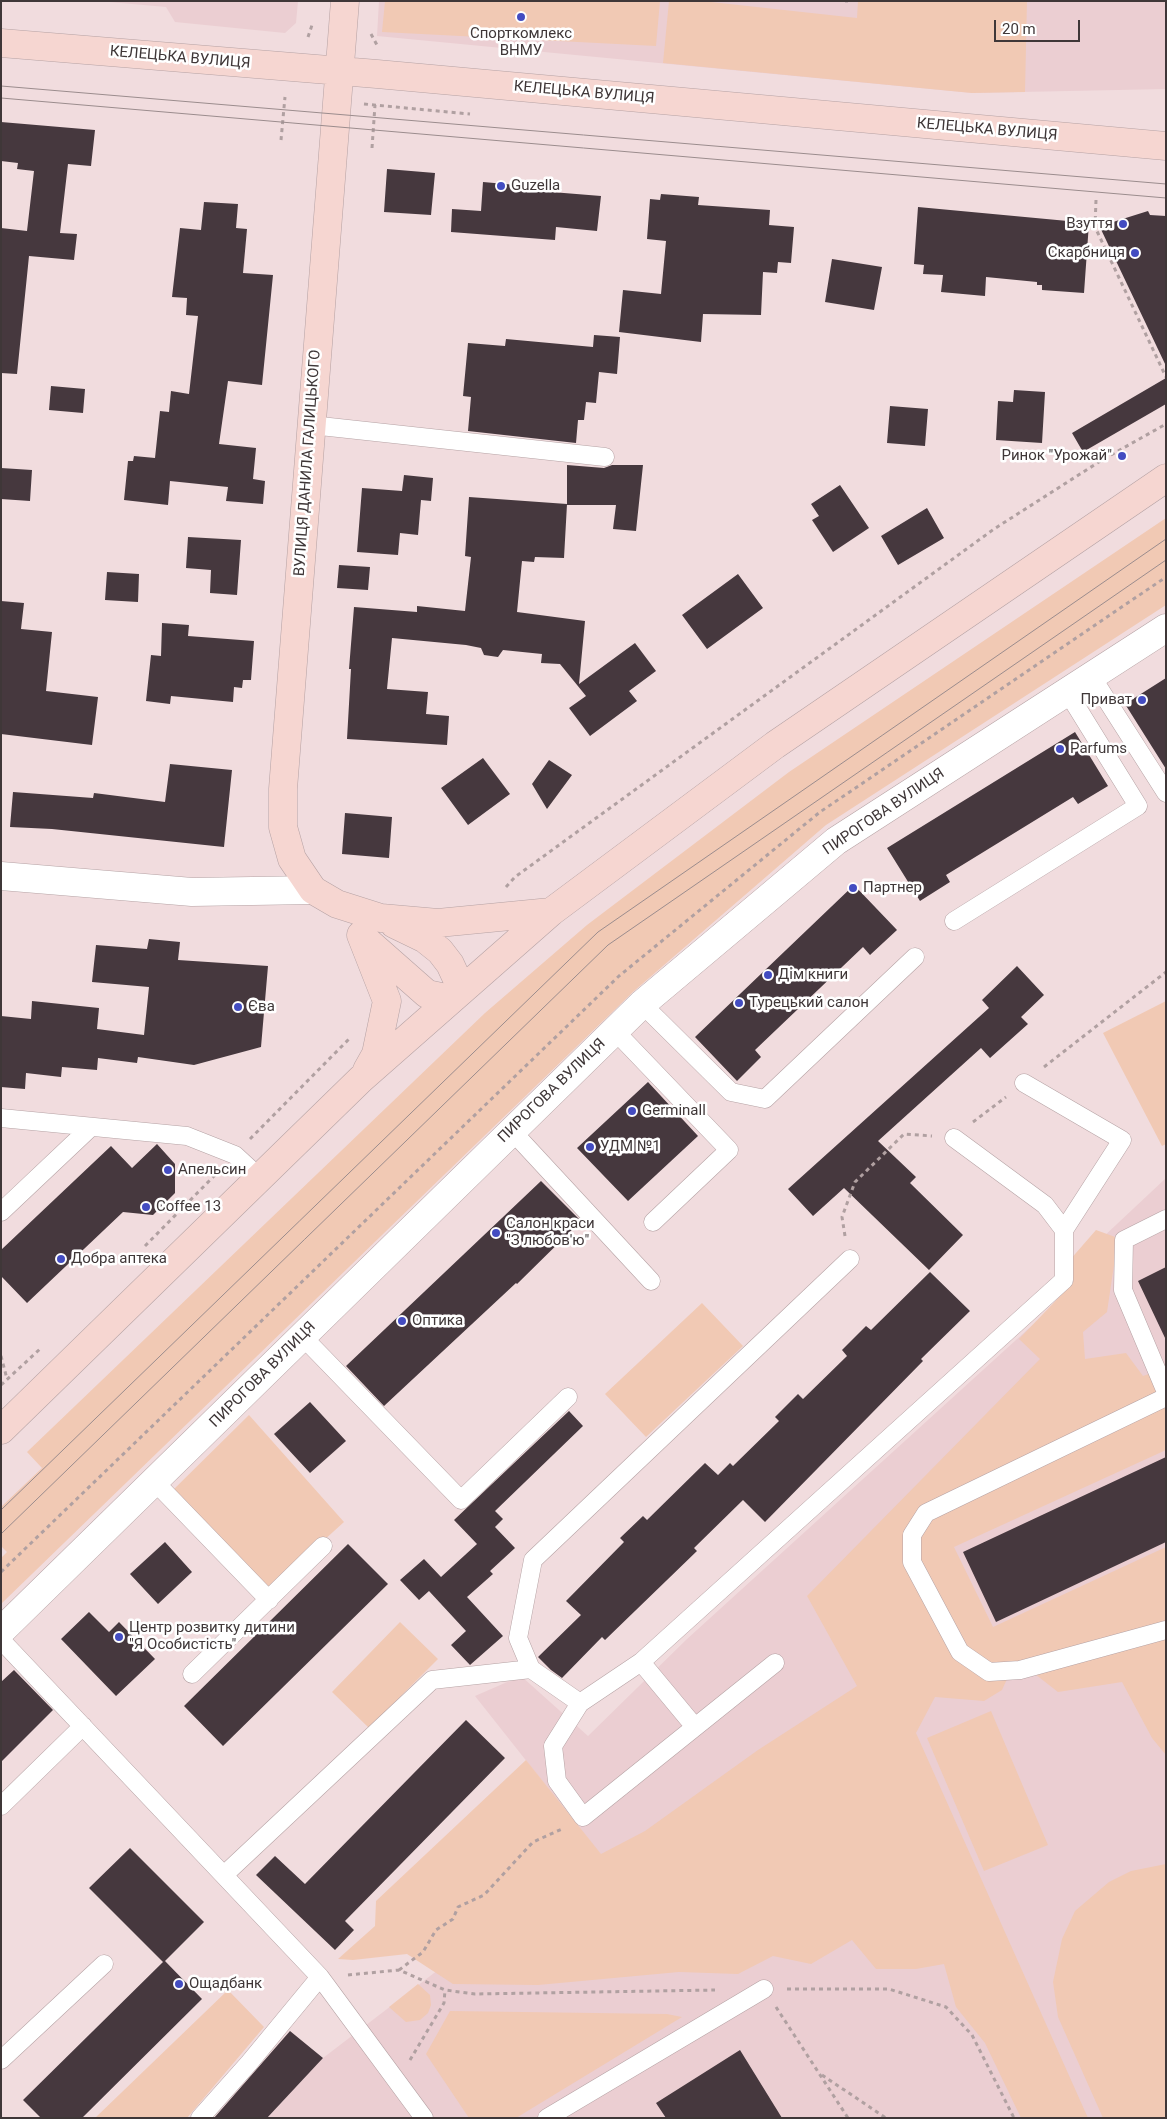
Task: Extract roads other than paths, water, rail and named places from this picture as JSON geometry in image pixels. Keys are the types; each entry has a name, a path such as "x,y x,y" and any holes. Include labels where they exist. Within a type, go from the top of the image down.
{"main road":[{"name":"ВУЛИЦЯ ДАНИЛА ГАЛИЦЬКОГО","path":"345,1 283,789 283,827 292,860 313,890 337,904 381,918 438,923 551,912"},
{"name":"КЕЛЕЦЬКА ВУЛИЦЯ","path":"1,43 339,71 1166,146"},
{"path":"1,1430 361,1079 551,912 774,745 1166,478"},
{"name":"ВУЛИЦЯ ДАНИЛА ГАЛИЦЬКОГО","path":"337,904 361,935 389,963 428,994 456,995"},
{"path":"381,918 425,939 440,951 450,964 456,995"},
{"path":"361,935 387,1001 376,1054 361,1079"}],"street":[{"name":"ПИРОГОВА ВУЛИЦЯ","path":"1,1631 642,1004 836,841 1166,628"},
{"path":"1,876 192,892 313,890"}],"lane":[{"path":"311,425 605,457"},
{"path":"1092,677 1166,793"},
{"path":"954,922 1138,806 1068,693"},
{"path":"642,1004 731,1092 764,1099 915,957"},
{"path":"615,1031 729,1150 653,1222"},
{"path":"775,1662 583,1817 557,1781 553,1746 580,1703 641,1662 1064,1280 1064,1230 1122,1140 1024,1083"},
{"path":"1,1118 187,1136 235,1155 260,1178"},
{"path":"1,1212 91,1127"},
{"path":"512,1131 652,1281"},
{"path":"954,1138 1045,1205 1064,1230"},
{"path":"1166,1219 1124,1240 1123,1290 1166,1392"},
{"path":"580,1703 531,1669 518,1638 533,1560 850,1259"},
{"path":"302,1336 462,1500 568,1397"},
{"path":"1166,1397 926,1513 912,1535 912,1562 960,1652 989,1672 1020,1670 1166,1630"},
{"path":"155,1482 268,1600"},
{"path":"192,1674 323,1546"},
{"path":"1,1640 320,1977 424,2118"},
{"path":"641,1662 696,1727"},
{"path":"224,1875 432,1680 531,1669"},
{"path":"1,1806 83,1726"},
{"path":"1,2060 104,1964"},
{"path":"200,2118 249,2063 320,1977"},
{"path":"547,2118 764,1989"}],"tram line":[{"path":"1,86 1166,184"},
{"path":"1,98 1166,198"},
{"path":"1,1510 598,932 1166,539"},
{"path":"1,1534 608,945 1166,560"}],"place":[{"name":"Спорткомлекс ВНМУ","path":"521,17"},
{"name":"Guzella","path":"501,186"},
{"name":"Взуття","path":"1123,224"},
{"name":"Скарбниця","path":"1135,253"},
{"name":"Ринок \"Урожай\"","path":"1122,456"},
{"name":"Приват","path":"1142,700"},
{"name":"Parfums","path":"1060,749"},
{"name":"Партнер","path":"853,888"},
{"name":"Дім книги","path":"768,975"},
{"name":"Турецький салон","path":"739,1003"},
{"name":"Єва","path":"238,1007"},
{"name":"Germinall","path":"632,1111"},
{"name":"УДМ №1","path":"590,1147"},
{"name":"Апельсин","path":"168,1170"},
{"name":"Coffee 13","path":"146,1207"},
{"name":"Салон краси \"З любов'ю\"","path":"496,1233"},
{"name":"Добра аптека","path":"61,1259"},
{"name":"Оптика","path":"402,1321"},
{"name":"Центр розвитку дитини \"Я Особистість\"","path":"119,1637"},
{"name":"Ощадбанк","path":"179,1984"}]}
